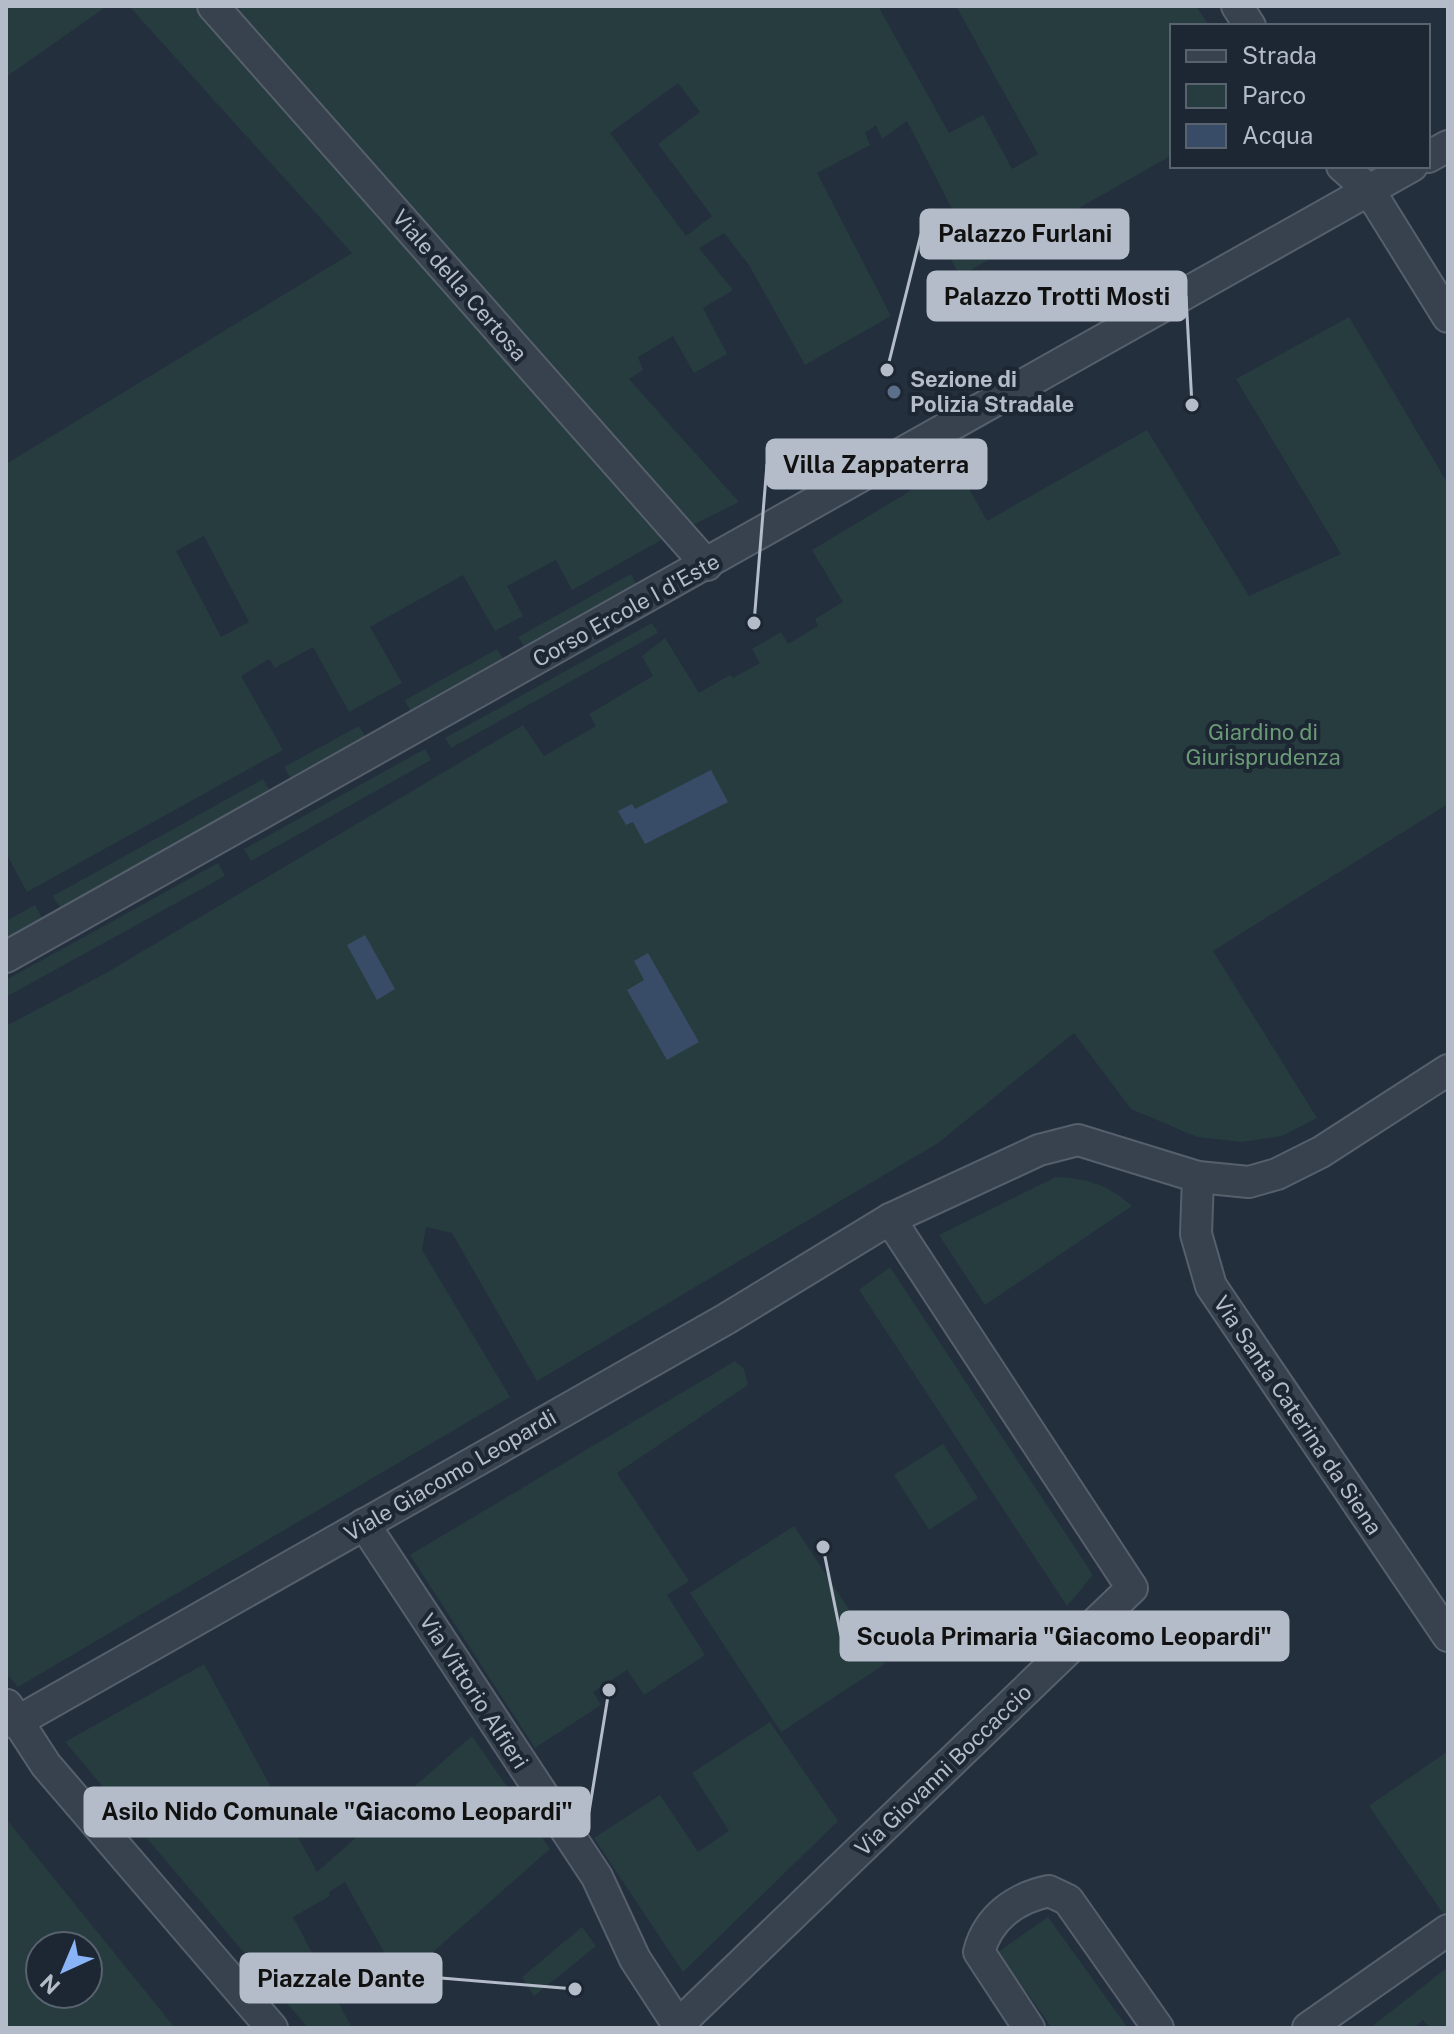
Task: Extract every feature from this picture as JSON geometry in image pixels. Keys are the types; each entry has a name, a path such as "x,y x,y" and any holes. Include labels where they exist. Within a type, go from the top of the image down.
{"street":[{"name":"Viale della Certosa","path":"213,6 707,565"},
{"path":"1237,6 1249,24"},
{"path":"1430,156 1448,146"},
{"path":"1344,168 1369,190 1448,317"},
{"name":"Corso Ercole I d'Este","path":"6,957 1408,168"},
{"name":"Viale Giacomo Leopardi","path":"11,1716 364,1524 726,1319 890,1219 1039,1150 1065,1142 1092,1143 1198,1177 1249,1182 1277,1174 1321,1152 1448,1070"},
{"name":"Via Santa Caterina da Siena","path":"1198,1177 1196,1234 1211,1286 1448,1636"},
{"name":"Via Giovanni Boccaccio","path":"679,2026 1132,1588 890,1219"},
{"name":"Via Vittorio Alfieri","path":"364,1524 597,1877 635,1959 679,2026"},
{"path":"11,1716 46,1765 272,2028"},
{"path":"1029,2028 979,1952 991,1923 1018,1902 1049,1891 1068,1900 1158,2028"},
{"path":"1308,2028 1448,1930"}],"green space":[{"path":"6,6 107,6 6,77"},
{"path":"129,6 193,6 663,539 572,590 556,560 507,586 523,616 495,631 463,575 370,627 402,683 349,712 313,647 275,668 269,659 241,676 283,750 27,892 6,853 6,464 352,253","holes":["204,536 249,622 221,637 176,551"]},
{"path":"234,6 878,6 949,133 983,115 1012,169 1038,154 956,6 1196,6 1208,24 1170,24 1170,156 960,276 950,258 969,242 907,121 882,139 876,125 865,133 870,145 817,173 891,316 805,365 749,265 724,233 699,248 733,290 703,308 727,354 694,373 673,336 638,357 643,370 629,379 739,502 693,525","holes":["678,83 700,112 658,144 712,216 686,236 610,133"]},
{"name":"Giardino di Giurisprudenza","path":"1349,317 1448,484 1448,804 1213,951 1317,1118 1282,1136 1242,1142 1197,1137 1131,1109 1074,1033 938,1143 537,1381 452,1233 426,1227 422,1250 510,1397 18,1687 6,1673 6,1026 106,973 523,725 544,756 596,726 589,714 653,676 642,656 665,638 699,693 730,675 733,678 760,663 752,649 781,632 788,644 818,626 815,619 843,602 812,550 955,464 987,521 1147,430 1249,596 1341,554 1236,379"},
{"path":"631,574 637,586 525,648 518,637"},
{"path":"652,623 658,633 451,748 445,738"},
{"path":"497,649 504,661 411,712 405,700"},
{"path":"359,726 366,738 291,779 284,767"},
{"path":"425,749 431,760 251,861 244,849"},
{"path":"263,779 270,791 60,908 53,896"},
{"path":"218,863 225,876 6,997 6,980"},
{"path":"35,905 42,918 6,938 6,921"},
{"path":"1056,1177 1097,1184 1132,1206 985,1305 939,1235"},
{"path":"890,1267 1093,1575 1067,1606 859,1290"},
{"path":"735,1361 744,1369 748,1385 617,1473 689,1581 667,1595 705,1655 644,1695 627,1670 593,1692 601,1705 535,1748 410,1555"},
{"path":"943,1444 978,1498 929,1530 894,1475"},
{"path":"794,1526 885,1664 781,1732 690,1593"},
{"path":"204,1664 317,1872 472,1736 550,1849 400,1981 345,1882 329,1892 330,1896 293,1917 352,2028 308,2028 65,1742"},
{"path":"770,1722 838,1821 683,1972 594,1838 660,1795 698,1852 729,1831 692,1773"},
{"path":"1448,1751 1448,1912 1444,1915 1369,1806"},
{"path":"6,1819 96,1930 24,1930 24,2010 104,2010 104,1940 175,2028 6,2028"},
{"path":"1048,1917 1128,2028 1052,2028 998,1952"},
{"path":"582,1927 596,1946 534,1996 522,1977"},
{"path":"1448,1967 1448,2028 1430,2028 1423,2020 1413,2028 1370,2028"}],"water":[{"path":"711,770 728,802 645,844 633,822 626,825 618,811 632,804 635,809"},
{"path":"365,935 395,989 377,1000 347,945"},
{"path":"648,953 699,1042 667,1060 627,990 644,980 634,961"}],"place":[{"name":"Palazzo Furlani","path":"887,370"},
{"name":"Sezione di Polizia Stradale","path":"894,392"},
{"name":"Palazzo Trotti Mosti","path":"1192,405"},
{"name":"Villa Zappaterra","path":"754,623"},
{"name":"Scuola Primaria \"Giacomo Leopardi\"","path":"823,1547"},
{"name":"Asilo Nido Comunale \"Giacomo Leopardi\"","path":"609,1690"},
{"name":"Piazzale Dante","path":"575,1989"}]}
